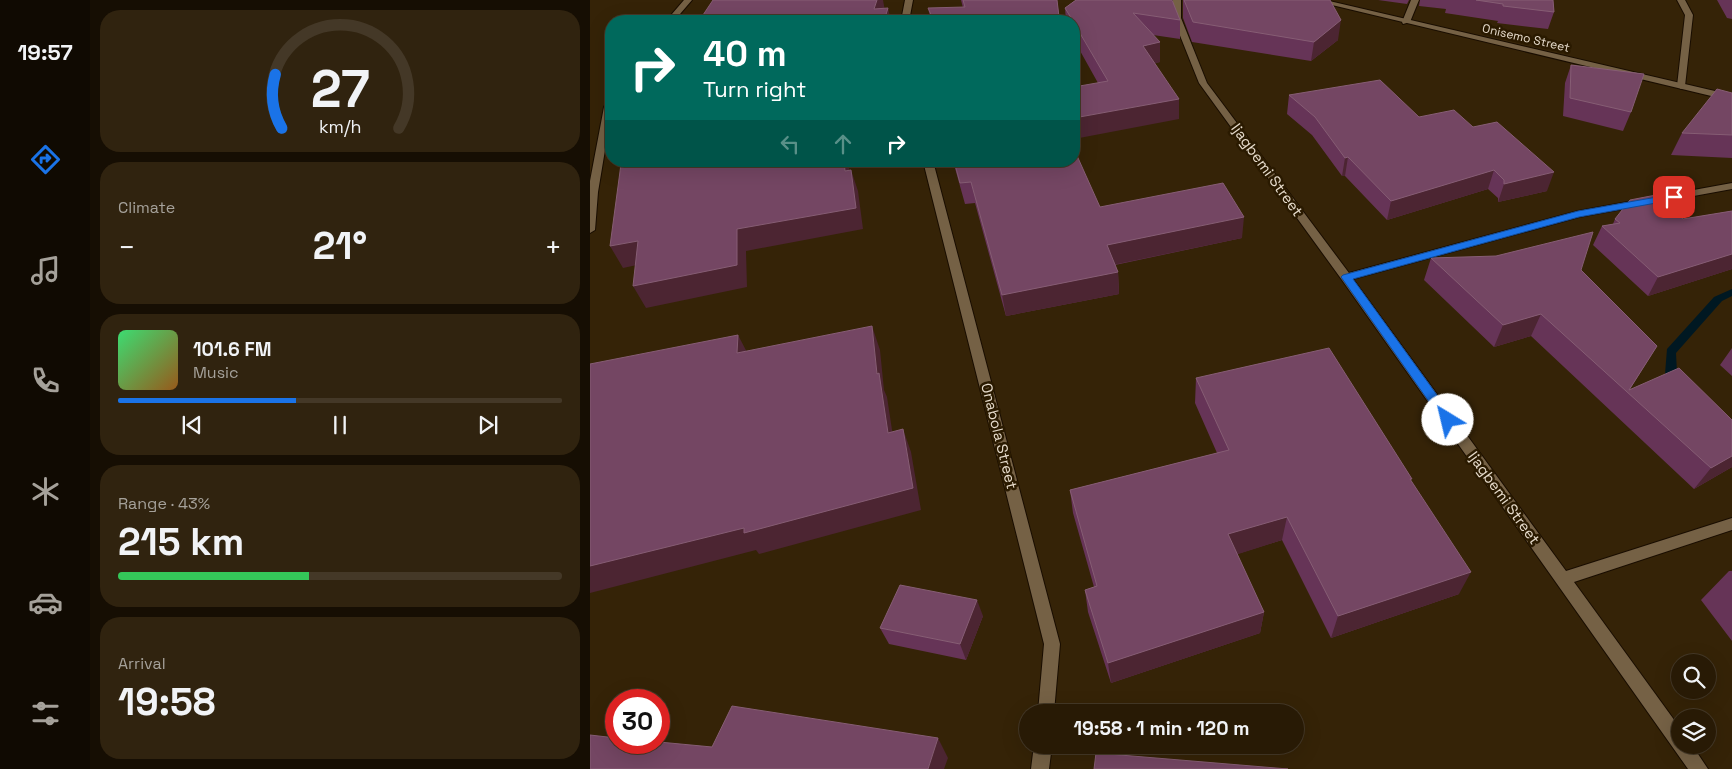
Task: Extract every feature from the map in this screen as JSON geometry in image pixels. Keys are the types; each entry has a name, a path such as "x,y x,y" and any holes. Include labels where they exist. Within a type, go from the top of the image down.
{"street":[{"path":"675,15 688,0"},
{"path":"906,15 909,0"},
{"name":"Ijagbemi Street","path":"1177,0 1177,18 1203,83 1346,277 1671,730"},
{"name":"Onisemo Street","path":"1315,0 1732,98"},
{"path":"1406,22 1415,0"},
{"path":"1681,0 1689,15 1681,86"},
{"path":"590,230 593,192 605,123"},
{"name":"Onabola Street","path":"930,167 1052,644 1047,704"},
{"path":"1346,277 1578,214 1732,186"},
{"path":"1562,579 1732,524"},
{"path":"1040,769 1041,754"},
{"name":"Ijagbemi Street","path":"1688,754 1699,769"}],"building":[{"path":"713,0 877,0 874,9 888,8 886,15 703,15"},
{"path":"963,0 1057,0 1059,15 931,15 928,8 965,7"},
{"path":"1076,0 1172,0 1180,20 1133,13 1160,42 1143,46 1179,99 1080,117 1080,86 1108,81 1080,33 1080,15 1069,15 1065,8"},
{"path":"1184,0 1330,0 1341,20 1314,42 1193,22"},
{"path":"1476,0 1553,0 1554,12 1503,6 1503,4"},
{"path":"1571,65 1644,74 1631,112 1570,98"},
{"path":"1380,80 1419,117 1454,110 1473,127 1497,122 1554,172 1504,184 1504,180 1494,170 1391,201 1348,157 1345,158 1315,117 1289,95"},
{"path":"1717,89 1732,93 1732,135 1682,133"},
{"path":"1080,162 1100,207 1223,183 1244,217 1107,245 1118,272 1002,295 971,182 960,183 956,167 1080,167"},
{"path":"621,167 845,167 845,171 851,170 856,208 737,229 737,265 633,286 638,241 610,246"},
{"path":"1656,195 1683,219 1732,211 1732,254 1658,277 1602,226 1620,223 1615,219 1630,200"},
{"path":"1593,232 1581,270 1657,346 1629,390 1679,368 1732,420 1732,456 1711,468 1541,314 1503,325 1431,258 1496,256"},
{"path":"872,326 877,374 879,373 888,433 903,429 913,488 744,533 744,528 590,566 590,364 738,335 737,353"},
{"path":"1329,348 1412,479 1410,479 1471,572 1338,616 1287,517 1228,534 1264,612 1108,663 1085,590 1097,586 1070,490 1229,450 1196,378"},
{"path":"900,585 977,600 960,644 880,628"},
{"path":"732,706 938,738 928,769 590,769 590,735 605,737 605,754 670,754 670,743 712,747"},
{"path":"1096,754 1108,754 1288,769 1094,769"}],"waterway":[{"path":"1679,383 1671,374 1671,352 1718,299 1732,292"}],"route":[{"path":"1448,420 1346,277 1578,214 1674,197"}]}
